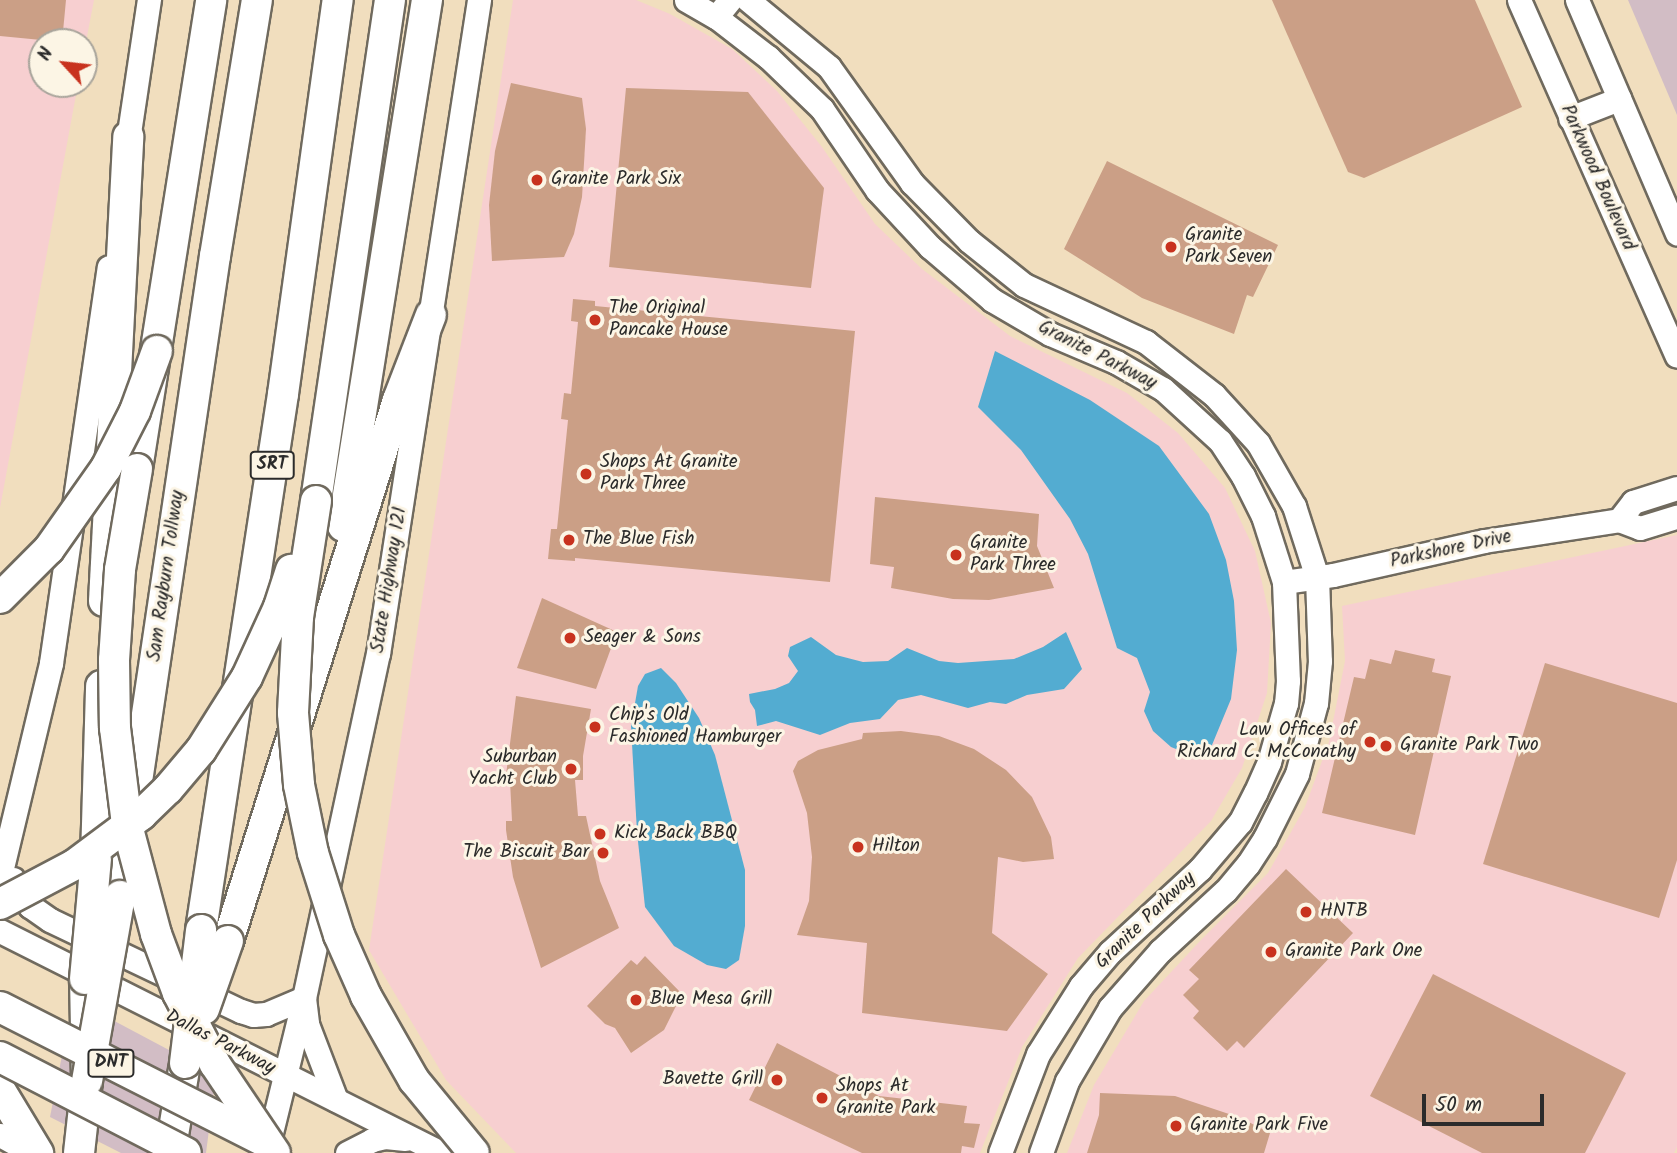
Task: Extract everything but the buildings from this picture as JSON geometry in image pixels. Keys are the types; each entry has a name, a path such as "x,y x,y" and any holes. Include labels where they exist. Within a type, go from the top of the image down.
{"highway":[{"path":"211,0 117,601 113,691 122,795 147,905 174,984 215,1064 275,1153"},
{"name":"Sam Rayburn Tollway","path":"79,1153 87,1081 120,896 215,257 257,0"},
{"name":"SRT","path":"170,1153 185,1062 214,935 283,394 338,0"},
{"path":"390,0 298,617 293,713 299,785 313,853 339,935 366,996 414,1080 474,1153"},
{"path":"384,49 396,0"},
{"path":"327,631 427,0"},
{"path":"87,1081 85,979 96,858 104,608 128,136"},
{"path":"214,935 327,631 398,400 431,315"},
{"path":"0,598 49,549 106,468 135,411 157,351"},
{"path":"0,904 50,880 103,846 168,789 201,750 247,677 264,643 316,501"},
{"name":"DNT","path":"0,1007 287,1153"},
{"name":"DNT","path":"0,1057 186,1153"},
{"path":"0,1090 36,1153"}],"main road":[{"path":"0,876 4,844 16,820 51,663 149,0"},
{"name":"State Highway 121","path":"266,1153 304,998 378,654 479,0"},
{"name":"Granite Parkway","path":"686,0 723,9 822,109 877,190 930,247 980,289 1050,334 1116,362 1163,389 1220,441 1243,476 1263,516 1284,582 1289,681 1286,703 1269,762 1240,822 1200,869 1110,952 1081,986 1038,1054 1000,1153"},
{"name":"Granite Parkway","path":"748,0 829,67 912,183 969,241 1024,285 1146,342 1214,395 1258,443 1294,506 1317,578 1321,661 1316,703 1297,774 1265,838 1248,864 1225,891 1160,951 1110,1008 1067,1081 1041,1153"},
{"name":"Parkwood Boulevard","path":"1519,0 1677,356"},
{"path":"1577,0 1677,233"},
{"path":"1570,118 1619,99"},
{"path":"980,289 1001,267"},
{"path":"1619,520 1633,502 1677,488"},
{"name":"Parkshore Drive","path":"1284,582 1317,578 1484,541 1619,520 1640,528 1677,517"},
{"path":"1240,822 1265,838"},
{"path":"4,844 14,883 30,906 50,920 253,1015 279,1010 304,998 307,1024 335,1100"},
{"name":"Dallas Parkway","path":"0,931 441,1153"},
{"path":"1081,986 1110,1008"},
{"path":"0,1135 36,1153"},
{"path":"348,1153 362,1144 385,1137 415,1141"}],"shaded area":[{"path":"0,0 94,0 89,28 28,28 28,98 75,98 0,508"},
{"path":"513,0 636,0 670,14 732,49 777,91 822,147 875,224 922,269 1010,336 1127,393 1178,433 1225,488 1255,551 1271,623 1267,693 1242,768 1211,821 1078,958 1022,1047 980,1153 516,1153 446,1080 369,950"},
{"path":"1628,0 1677,0 1677,115"},
{"path":"1677,535 1677,1147 1674,1153 1067,1153 1094,1085 1144,1001 1268,873 1305,807 1329,742 1345,661 1342,606"},
{"path":"73,999 216,1075 206,1153 121,1153 50,1117"}],"water":[{"path":"995,351 1090,400 1159,446 1209,514 1226,560 1234,601 1237,650 1231,699 1212,745 1196,757 1171,747 1153,731 1144,711 1150,692 1137,658 1117,648 1088,554 1070,519 1021,450 978,407"},
{"path":"1066,632 1082,669 1064,689 1027,695 1006,704 990,702 968,708 921,695 898,700 880,719 850,723 820,735 776,721 757,726 755,710 750,702 749,694 789,683 798,671 788,656 790,647 811,637 836,655 863,662 888,661 907,648 939,661 958,663 1014,659 1043,647"},
{"path":"661,668 676,683 699,718 715,755 745,870 745,926 739,960 726,969 707,965 674,946 645,907 637,832 631,726 638,686 645,674"}],"place":[{"name":"Granite Park Six","path":"537,180"},
{"name":"Granite Park Seven","path":"1171,247"},
{"name":"The Original Pancake House","path":"595,320"},
{"name":"Shops At Granite Park Three","path":"586,474"},
{"name":"The Blue Fish","path":"569,540"},
{"name":"Granite Park Three","path":"956,555"},
{"name":"Seager & Sons","path":"570,638"},
{"name":"Chip's Old Fashioned Hamburger","path":"595,727"},
{"name":"Law Offices of Richard C. McConathy","path":"1370,742"},
{"name":"Granite Park Two","path":"1386,746"},
{"name":"Suburban Yacht Club","path":"571,769"},
{"name":"Kick Back BBQ","path":"600,834"},
{"name":"Hilton","path":"858,847"},
{"name":"The Biscuit Bar","path":"603,853"},
{"name":"HNTB","path":"1306,912"},
{"name":"Granite Park One","path":"1271,952"},
{"name":"Blue Mesa Grill","path":"636,1000"},
{"name":"Bavette Grill","path":"777,1080"},
{"name":"Shops At Granite Park","path":"822,1098"},
{"name":"Granite Park Five","path":"1176,1126"}]}
